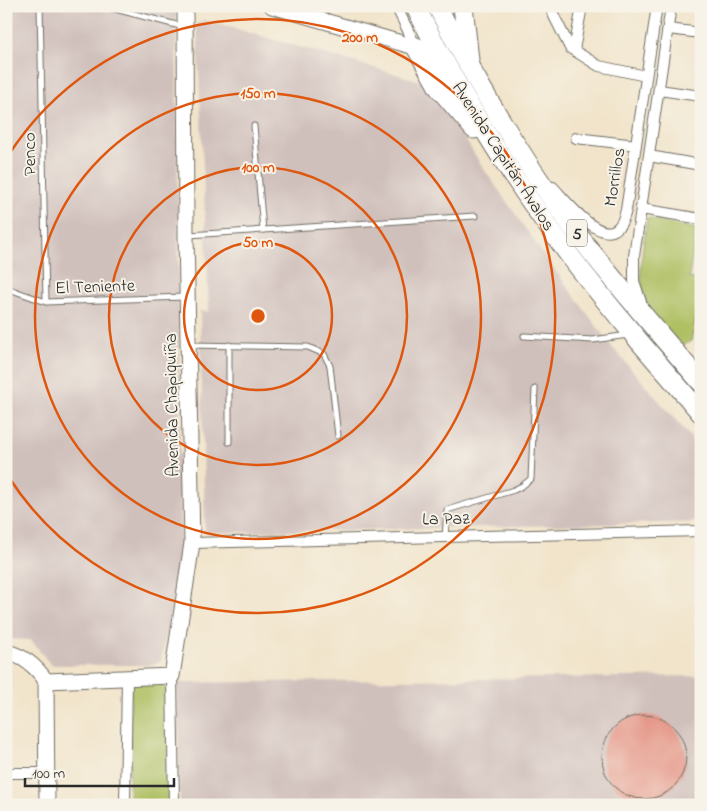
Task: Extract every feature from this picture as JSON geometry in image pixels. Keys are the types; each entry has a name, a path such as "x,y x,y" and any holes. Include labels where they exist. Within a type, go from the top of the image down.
{"highway":[{"name":"Avenida Capitán Ávalos","path":"415,6 473,111 505,162 568,252 633,334 701,413"},
{"name":"Avenida Capitán Ávalos","path":"437,6 471,71 524,157 577,233 701,382"},
{"path":"463,6 471,71"},
{"path":"416,47 439,88 505,162"},
{"path":"438,50 471,71"}],"street":[{"name":"Avenida Chapiquiña","path":"172,676 192,542 186,235 185,6"},
{"path":"272,6 416,47 438,50"},
{"path":"396,6 416,47"},
{"path":"549,6 570,48 599,66 646,76"},
{"path":"574,50 582,6"},
{"name":"Morrillos","path":"524,157 591,226 597,230 608,232 618,227 625,215 656,6"},
{"name":"Morrillos","path":"656,330 640,300 634,281 634,256 671,6"},
{"path":"668,29 701,33"},
{"path":"659,90 701,96"},
{"path":"576,138 636,145"},
{"path":"649,156 701,165"},
{"path":"641,209 701,219"},
{"name":"La Paz","path":"192,542 701,531"},
{"path":"6,652 16,654 31,663 46,681 47,805"},
{"path":"46,681 172,676 174,805"},
{"path":"125,805 127,678"},
{"path":"6,772 47,773"}],"lane":[{"name":"Penco","path":"40,6 46,302"},
{"path":"104,6 186,27"},
{"path":"254,126 263,230"},
{"path":"186,235 475,216"},
{"name":"El Teniente","path":"6,288 46,302 187,297"},
{"path":"524,336 593,340 633,334"},
{"path":"188,344 308,347 324,354 330,366 338,436"},
{"path":"229,345 229,442"},
{"path":"445,537 447,510 514,490 531,479 535,389"}],"shaded area":[{"path":"6,6 176,6 181,564 161,660 153,665 51,665 31,640 6,639"},
{"path":"205,20 431,84 483,168 612,347 701,449 701,522 205,533 200,311 209,311 197,24"},
{"path":"701,676 701,805 180,805 177,683"}],"green space":[{"path":"647,218 696,229 689,278 701,280 701,297 691,341 682,346 656,317 644,297 641,263"},
{"path":"161,682 167,689 170,805 129,805 131,684"}],"building":[{"path":"644,715 667,722 679,734 686,757 679,780 667,792 644,799 621,792 609,780 602,757 609,734 621,722"}]}
